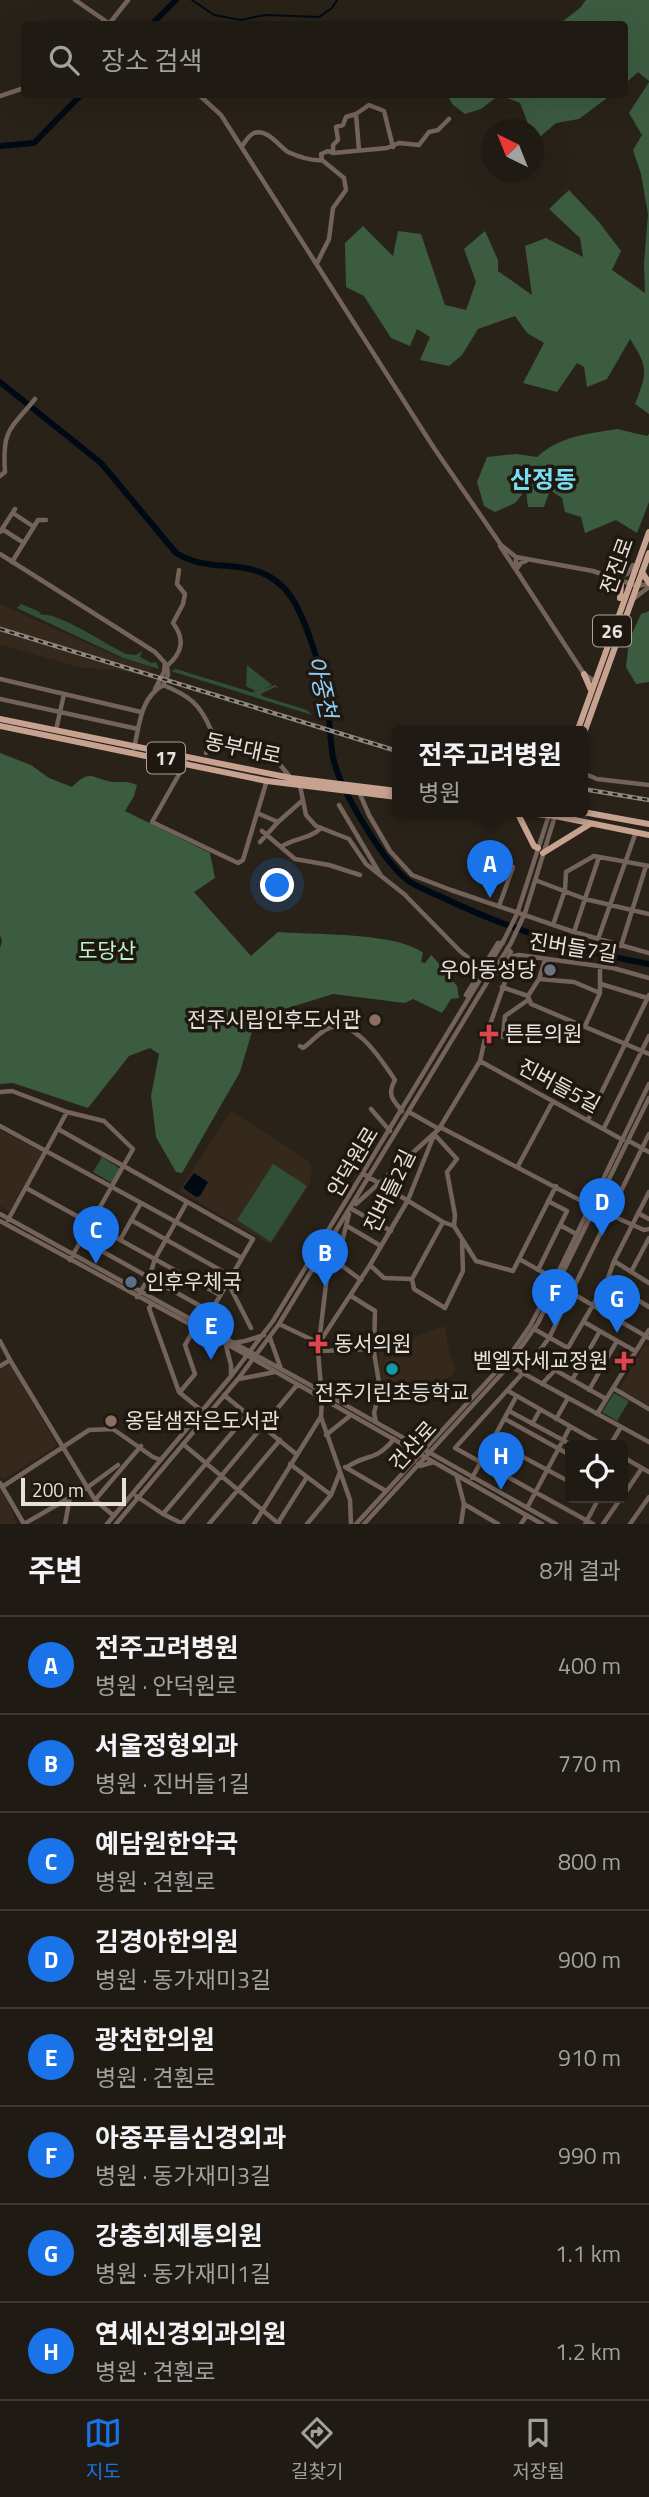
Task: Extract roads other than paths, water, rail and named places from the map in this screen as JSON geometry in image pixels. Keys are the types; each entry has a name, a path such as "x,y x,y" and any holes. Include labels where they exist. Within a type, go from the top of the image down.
{"main road":[{"name":"전진로","path":"579,726 634,584 649,531"},
{"name":"전진로","path":"639,569 649,553"},
{"path":"639,569 649,585"},
{"path":"616,578 622,592 620,598 628,600"},
{"name":"전진로","path":"586,726 628,600"},
{"path":"584,674 591,690"},
{"name":"동부대로","path":"0,719 57,730 267,781 333,790 392,791"},
{"name":"동부대로","path":"0,726 392,796"},
{"path":"588,816 636,832 649,829"},
{"path":"520,817 534,846 541,851 593,819"},
{"path":"577,817 649,829"}],"street":[{"path":"75,0 105,21"},
{"path":"111,21 128,0"},
{"path":"0,96 21,89"},
{"path":"202,98 221,115 242,146 402,399 584,674 595,680 591,702 594,703"},
{"path":"333,153 333,145 338,140 335,127 344,125 346,117 369,105 384,111 393,147"},
{"path":"356,114 359,150"},
{"path":"322,160 321,154 328,151 333,153 393,147 399,143 419,145 429,132 438,130 449,119"},
{"path":"242,146 253,133 269,136 292,154 322,160 344,178 346,190 333,208 329,239 317,263"},
{"path":"0,477 5,471 4,443 8,433 34,400"},
{"path":"24,543 1,530 14,511 34,527"},
{"path":"12,562 38,520 47,520"},
{"path":"501,545 526,561 593,571 634,584 649,585"},
{"path":"0,554 155,652 166,665 168,674 163,685 155,690"},
{"path":"516,557 516,569"},
{"path":"516,569 526,561"},
{"path":"616,578 627,574 633,565 639,569"},
{"path":"134,748 144,704 155,690 166,665 176,659 180,648 180,633 173,622 186,594 177,583 179,570"},
{"path":"628,600 649,585"},
{"path":"0,679 141,712"},
{"path":"163,685 178,691 201,708 211,730 206,753"},
{"path":"57,730 64,694"},
{"path":"0,699 138,729"},
{"path":"211,730 278,762 291,778"},
{"path":"186,762 152,821 238,863 243,860 270,773"},
{"path":"588,775 597,779 649,785"},
{"path":"300,786 306,815 316,826 349,839 366,864 404,894 470,960 506,977 480,1061 437,1131 350,1208 337,1262 327,1276 318,1351 321,1417 350,1500 354,1524"},
{"path":"355,790 390,851 412,875 520,916 649,953"},
{"path":"260,842 265,833 303,800"},
{"path":"339,805 380,875"},
{"path":"257,813 278,822"},
{"path":"499,974 511,952 507,949 552,817"},
{"path":"281,847 289,841 313,835 321,828"},
{"path":"598,939 636,832"},
{"path":"265,833 297,860 329,865 360,876"},
{"path":"469,997 466,995 487,966 498,943 504,942 520,916 536,880 541,851"},
{"path":"553,925 565,890 566,872 594,856 647,866 621,946"},
{"path":"574,932 599,857"},
{"path":"499,906 513,867"},
{"path":"536,880 585,899 649,914"},
{"name":"안덕원로","path":"116,1524 255,1358 507,949"},
{"name":"진버들7길","path":"506,977 514,956 519,955 600,966 649,978"},
{"path":"503,1037 505,1016 528,998 539,979 545,960"},
{"name":"안덕원로","path":"107,1524 249,1354 279,1324 350,1208 390,1131 406,1112 469,997 485,974 487,966"},
{"path":"585,1027 600,993 600,966"},
{"path":"539,979 574,982 600,993"},
{"path":"588,1120 648,997 601,984"},
{"path":"502,987 528,998 531,1004 649,1054"},
{"path":"300,1045 303,1048 328,1029 348,1028 375,1052 395,1080 389,1090 390,1096 406,1112 437,1131 518,1166 593,1208 644,1230 649,1229"},
{"path":"604,1128 649,1036"},
{"name":"진버들5길","path":"480,1061 649,1152"},
{"name":"건산로","path":"626,1142 649,1084"},
{"path":"0,1092 12,1091 67,1112 104,1121 133,1149 70,1260"},
{"name":"건산로","path":"354,1524 424,1453 507,1363 534,1329 649,1098"},
{"path":"518,1166 553,1101"},
{"path":"371,1109 390,1131"},
{"path":"5,1221 67,1112"},
{"path":"0,1126 242,1258"},
{"path":"58,1129 253,1239 203,1325"},
{"path":"437,1131 457,1159 447,1172 455,1215 454,1226 476,1261 513,1271 556,1186"},
{"name":"진버들2길","path":"319,1343 361,1280 408,1200 437,1131"},
{"path":"593,1524 455,1448 508,1391 549,1338 649,1134"},
{"path":"352,1167 454,1226"},
{"path":"26,1188 220,1295"},
{"path":"542,1384 555,1370 607,1282 614,1261 649,1192"},
{"path":"538,1270 567,1211 548,1201"},
{"path":"136,1297 149,1278 155,1259 187,1202"},
{"path":"120,1240 141,1203"},
{"path":"350,1208 390,1231"},
{"name":"건산로","path":"364,1524 418,1464 432,1440 507,1363 530,1326 576,1234 593,1208"},
{"path":"638,1213 649,1219"},
{"path":"0,1214 5,1221 70,1260 223,1343 249,1354"},
{"path":"131,1220 232,1276"},
{"path":"5,1221 74,1254 233,1342 278,1371 376,1422 415,1445 434,1462 456,1476 542,1524"},
{"path":"443,1222 412,1279 414,1289 445,1308 463,1271 462,1240"},
{"path":"560,1225 576,1234"},
{"path":"347,1226 381,1246"},
{"path":"631,1272 649,1238"},
{"path":"82,1240 211,1312"},
{"path":"519,1259 555,1279 558,1285 593,1306 648,1335 635,1351 597,1414"},
{"path":"614,1261 649,1283"},
{"path":"337,1262 361,1280"},
{"name":"진버들2길","path":"370,1265 384,1278 412,1279"},
{"path":"607,1282 649,1307"},
{"path":"228,1283 250,1328"},
{"path":"351,1296 375,1311 374,1349 380,1389 378,1405 373,1411 363,1415"},
{"path":"151,1305 149,1308 179,1392 202,1412"},
{"path":"584,1322 635,1351"},
{"path":"279,1324 319,1343"},
{"path":"179,1392 195,1374 185,1345 195,1328"},
{"path":"534,1329 568,1348"},
{"path":"572,1380 600,1331"},
{"path":"233,1342 267,1336 278,1371 297,1385 555,1524"},
{"path":"0,1341 94,1500 114,1516"},
{"path":"589,1390 617,1341"},
{"path":"223,1343 228,1350 232,1375"},
{"path":"318,1351 374,1349"},
{"path":"0,1366 10,1360"},
{"path":"507,1363 522,1374 649,1443"},
{"path":"555,1370 606,1399"},
{"path":"238,1379 278,1371"},
{"path":"133,1493 183,1524 297,1385"},
{"path":"612,1388 649,1409"},
{"path":"508,1391 590,1440"},
{"path":"224,1395 296,1454"},
{"path":"472,1478 516,1397"},
{"path":"556,1419 568,1398"},
{"path":"373,1411 376,1422"},
{"path":"509,1411 563,1441"},
{"path":"535,1426 542,1411"},
{"path":"163,1514 247,1414"},
{"path":"326,1436 351,1415"},
{"path":"254,1524 321,1417"},
{"path":"505,1419 565,1452"},
{"path":"527,1508 570,1427"},
{"path":"613,1440 621,1427"},
{"path":"118,1465 88,1487 24,1524 1,1485 89,1430 113,1429 161,1460"},
{"path":"339,1469 379,1455 394,1439"},
{"path":"209,1524 280,1440"},
{"path":"415,1445 432,1440"},
{"path":"494,1441 565,1479"},
{"path":"183,1444 278,1524 307,1477"},
{"path":"94,1500 141,1446"},
{"path":"628,1460 649,1472"},
{"path":"418,1464 421,1466 434,1462"},
{"path":"290,1464 331,1495"},
{"name":"건산로","path":"347,1467 386,1491"},
{"path":"628,1488 642,1468"},
{"path":"307,1524 331,1495 339,1469"},
{"path":"456,1476 464,1504 462,1524"},
{"path":"65,1524 71,1497"},
{"path":"630,1524 648,1499"},
{"path":"586,1522 596,1503"},
{"path":"603,1524 618,1503"},
{"path":"464,1504 498,1524"},
{"path":"521,1524 527,1515"}],"waterway":[{"path":"155,21 176,0"},
{"path":"192,0 214,15 241,20 265,15 319,17 332,8 337,0"},
{"path":"0,146 34,143 78,98"},
{"name":"아중천","path":"0,382 101,463 176,553 190,560 257,571 283,587 299,611 318,663 326,696 337,771 364,824 399,873 410,882 471,911 521,930 598,953 649,964"}],"railway":[{"path":"0,629 392,749"},
{"path":"588,790 649,800"}],"place":[{"name":"전주고려병원","path":"490,898"},
{"name":"우아동성당","path":"550,970"},
{"name":"전주시립인후도서관","path":"375,1020"},
{"name":"튼튼의원","path":"489,1034"},
{"name":"김경아한의원","path":"602,1236"},
{"name":"예담원한약국","path":"96,1264"},
{"name":"인후우체국","path":"131,1282"},
{"name":"서울정형외과","path":"325,1287"},
{"name":"아중푸름신경외과","path":"555,1327"},
{"name":"강충희제통의원","path":"617,1333"},
{"name":"동서의원","path":"318,1344"},
{"name":"광천한의원","path":"211,1360"},
{"name":"벧엘자세교정원","path":"624,1361"},
{"name":"전주기린초등학교","path":"392,1369"},
{"name":"옹달샘작은도서관","path":"111,1421"},
{"name":"연세신경외과의원","path":"501,1490"}],"district":[{"name":"산정동","path":"543,480"}],"park label":[{"name":"도당산","path":"107,951"}]}
